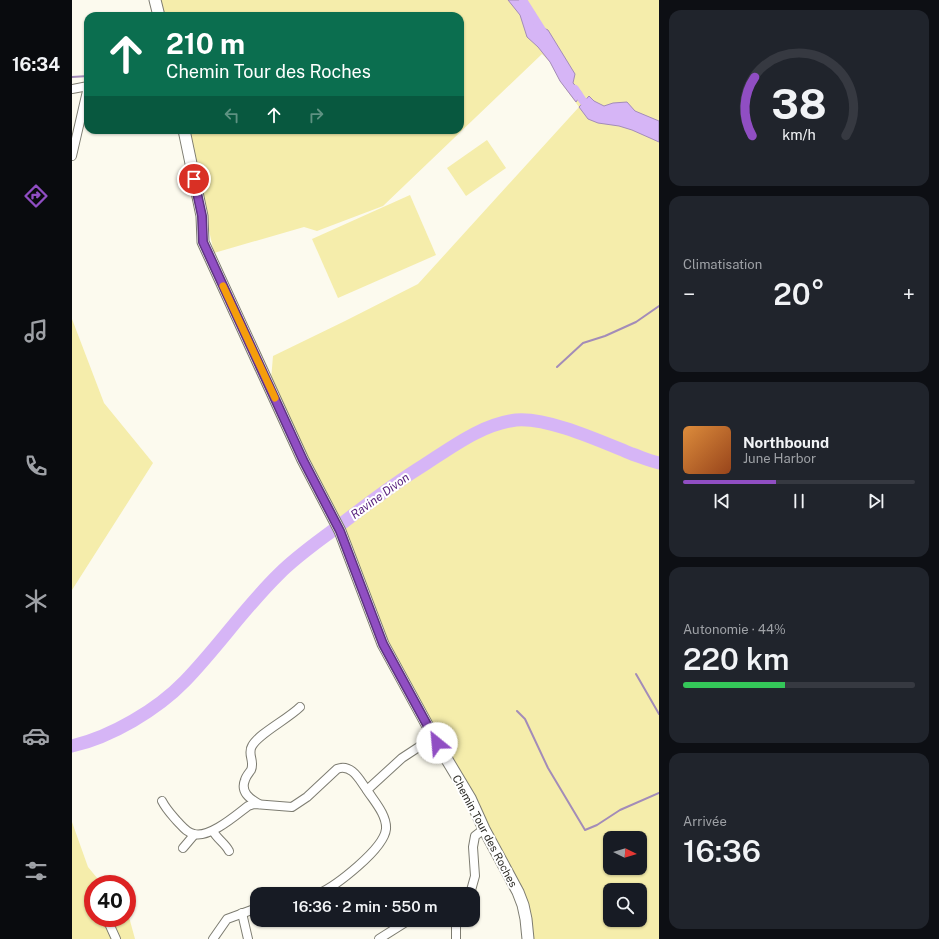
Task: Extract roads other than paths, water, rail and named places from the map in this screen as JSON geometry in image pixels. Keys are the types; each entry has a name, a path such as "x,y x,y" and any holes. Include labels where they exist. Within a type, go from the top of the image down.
{"street":[{"path":"155,0 158,12"},
{"path":"72,89 84,87"},
{"path":"72,156 84,104"},
{"name":"Chemin Tour des Roches","path":"185,134 202,216 203,242 303,460 340,531 383,644 434,737 470,798 484,829 511,879 523,905 528,939"},
{"path":"259,804 251,800 246,794 244,788 244,780 252,768 253,763 250,752 252,746 258,739 293,714 300,707"},
{"path":"367,790 402,758 434,737"},
{"path":"162,801 167,810 182,826 194,834 202,834 212,831 248,806 259,804 292,806 304,800 337,769 342,767 352,770 384,817 386,829 382,840 375,850 337,884 331,887"},
{"path":"472,887 475,876 473,847 475,836 484,829"},
{"path":"212,831 227,846 229,851"},
{"path":"183,848 194,834"},
{"path":"213,939 228,919 250,910"},
{"path":"242,913 248,939"},
{"path":"111,927 116,939"},
{"path":"379,939 398,927"},
{"path":"456,927 456,939"}],"waterway":[{"path":"523,0 545,35"},
{"path":"72,77 84,76"},
{"path":"575,89 583,101 593,107"},
{"path":"557,367 583,343 605,336 636,322 659,306"},
{"name":"Ravine Divon","path":"72,746 87,742 118,729 147,712 174,692 209,655 279,574 309,548 392,486 456,444 479,431 503,422 516,420 543,422 575,431 632,454 659,463"},
{"path":"636,674 659,714"},
{"path":"517,711 525,719 548,768 585,830 597,825 620,810 659,793"}]}
